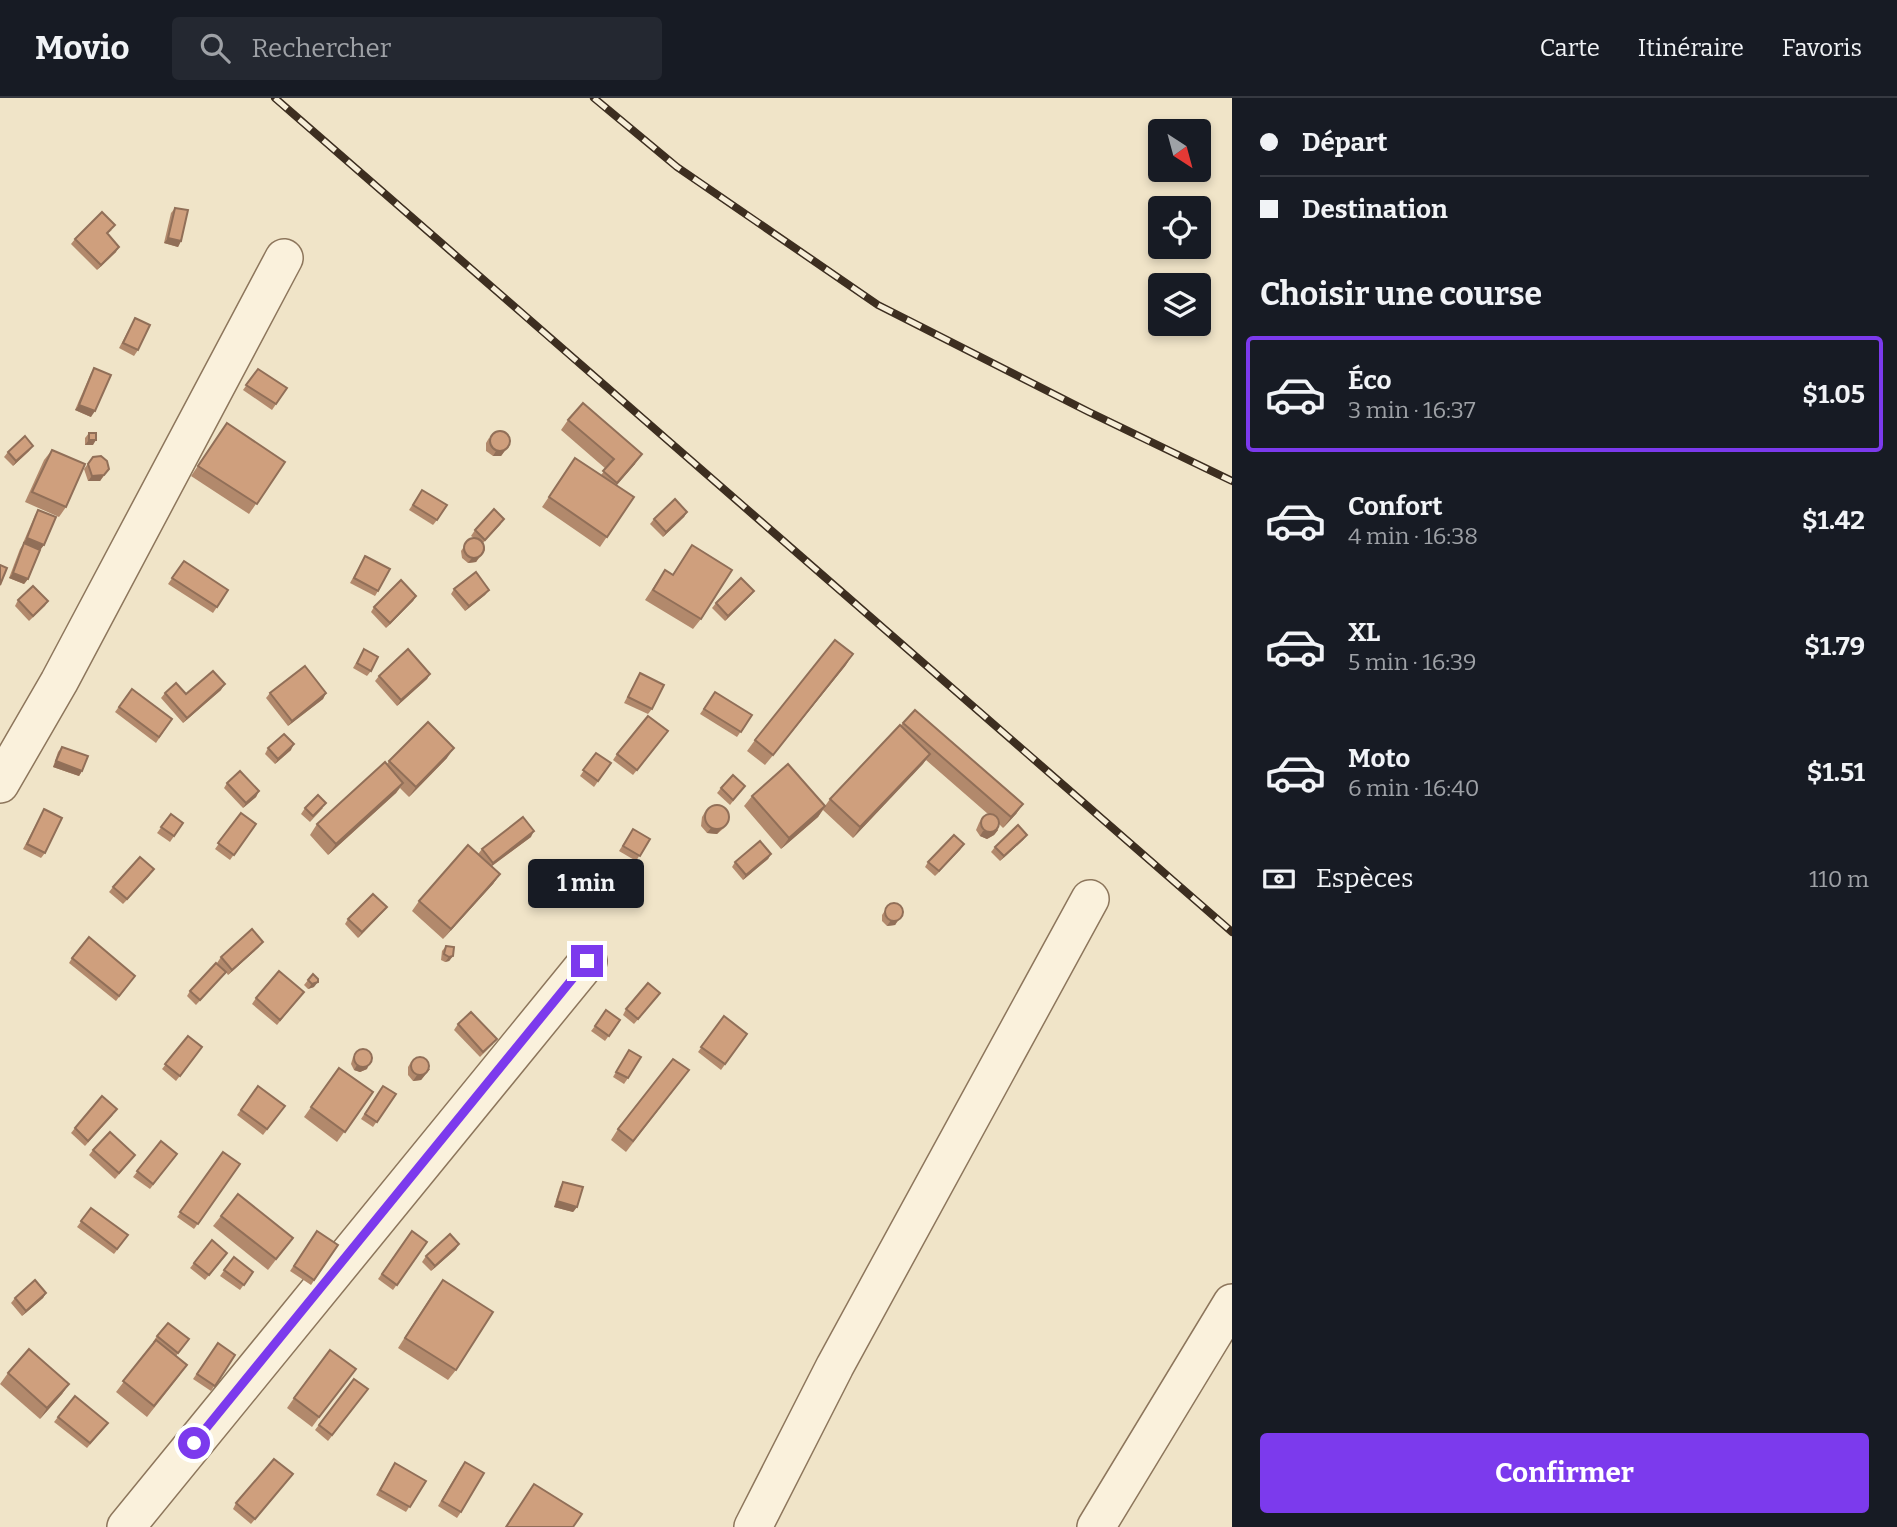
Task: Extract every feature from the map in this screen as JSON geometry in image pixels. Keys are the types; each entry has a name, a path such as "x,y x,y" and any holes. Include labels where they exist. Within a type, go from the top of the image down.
{"street":[{"path":"0,784 59,682 284,258"},
{"path":"753,1527 835,1366 1090,899"},
{"path":"126,1527 587,961"},
{"path":"1096,1527 1232,1303"}],"building":[{"path":"175,208 188,210 181,241 168,238"},
{"path":"102,212 115,225 107,233 119,247 101,265 75,239"},
{"path":"135,318 150,325 138,350 123,343"},
{"path":"94,368 111,375 95,411 79,405"},
{"path":"258,369 287,388 276,404 246,385"},
{"path":"583,403 642,454 617,483 603,471 614,459 568,420"},
{"path":"227,423 285,462 257,504 198,466"},
{"path":"500,431 507,434 510,441 507,448 500,451 493,448 490,441 493,434"},
{"path":"89,433 96,433 96,440 89,440"},
{"path":"25,436 33,446 16,461 8,452"},
{"path":"52,450 85,464 66,507 32,492"},
{"path":"101,456 107,461 109,469 104,475 92,476 88,464 93,457"},
{"path":"575,458 634,497 607,537 549,497"},
{"path":"422,490 447,505 437,520 413,505"},
{"path":"675,499 687,512 666,532 654,519"},
{"path":"494,509 504,519 485,540 475,530"},
{"path":"38,510 56,517 44,545 27,538"},
{"path":"474,538 481,541 484,548 481,555 474,558 467,555 464,548 467,541"},
{"path":"24,543 40,550 28,579 13,573"},
{"path":"692,545 732,570 701,619 653,590 665,570 673,575"},
{"path":"365,556 390,569 378,591 354,578"},
{"path":"184,561 228,590 217,607 172,578"},
{"path":"0,565 7,568 0,585"},
{"path":"476,572 489,590 469,606 454,589"},
{"path":"741,578 754,591 728,616 716,603"},
{"path":"401,580 416,596 390,623 374,607"},
{"path":"33,586 48,601 33,616 18,600"},
{"path":"835,640 853,654 773,755 755,740"},
{"path":"364,649 378,657 371,671 357,663"},
{"path":"408,649 430,674 401,700 379,676"},
{"path":"305,666 326,693 292,721 270,693"},
{"path":"213,671 225,684 187,718 165,693 176,683 186,694"},
{"path":"640,673 664,685 652,709 628,697"},
{"path":"132,689 172,719 159,737 119,707"},
{"path":"715,692 752,715 741,732 704,709"},
{"path":"915,710 1023,804 1011,817 903,723"},
{"path":"648,716 668,731 637,770 617,754"},
{"path":"428,722 454,748 416,787 389,761"},
{"path":"900,725 930,754 860,827 830,799"},
{"path":"284,734 294,744 278,759 268,748"},
{"path":"62,747 88,756 82,771 56,761"},
{"path":"596,753 611,763 598,781 583,770"},
{"path":"385,762 403,783 336,844 317,824"},
{"path":"788,764 825,806 789,838 752,796"},
{"path":"240,771 259,791 246,803 227,783"},
{"path":"733,775 745,786 733,800 721,788"},
{"path":"318,795 326,803 313,816 305,808"},
{"path":"717,805 725,809 729,817 725,825 717,829 709,825 705,817 709,809"},
{"path":"44,809 62,818 45,853 27,844"},
{"path":"241,813 256,824 234,855 218,843"},
{"path":"171,814 183,823 174,836 161,827"},
{"path":"986,814 994,814 999,823 997,830 986,832 981,827 981,819"},
{"path":"523,817 534,831 493,863 482,849"},
{"path":"1018,825 1027,835 1004,856 995,847"},
{"path":"633,829 650,839 640,856 623,846"},
{"path":"954,835 964,844 939,871 928,862"},
{"path":"760,841 771,854 746,875 735,862"},
{"path":"468,845 500,874 451,929 419,901"},
{"path":"140,857 154,869 127,899 113,887"},
{"path":"373,894 387,907 362,932 348,919"},
{"path":"894,903 900,906 903,912 900,918 894,921 888,918 885,912 888,906"},
{"path":"252,929 263,942 232,970 221,957"},
{"path":"89,937 135,976 119,996 72,958"},
{"path":"446,946 454,947 453,956 444,954"},
{"path":"216,963 226,972 200,1000 190,991"},
{"path":"279,971 304,992 280,1020 256,998"},
{"path":"313,974 318,982 312,984 308,980"},
{"path":"648,983 660,993 638,1019 626,1009"},
{"path":"606,1010 620,1020 609,1036 595,1026"},
{"path":"471,1012 497,1039 483,1052 458,1024"},
{"path":"724,1016 747,1034 725,1064 701,1047"},
{"path":"188,1036 202,1047 180,1076 165,1064"},
{"path":"363,1049 369,1052 372,1058 369,1064 363,1067 357,1064 354,1058 357,1052"},
{"path":"629,1050 641,1057 628,1078 616,1072"},
{"path":"416,1057 424,1057 429,1066 427,1073 416,1075 411,1070 411,1062"},
{"path":"673,1059 689,1070 633,1141 618,1129"},
{"path":"339,1068 373,1092 345,1132 311,1107"},
{"path":"258,1086 285,1106 267,1129 241,1110"},
{"path":"383,1086 396,1094 377,1122 365,1114"},
{"path":"102,1096 117,1109 88,1141 75,1128"},
{"path":"110,1132 135,1155 119,1173 93,1150"},
{"path":"161,1141 177,1154 153,1184 137,1171"},
{"path":"223,1152 240,1164 198,1224 180,1212"},
{"path":"563,1182 583,1187 577,1207 557,1201"},
{"path":"238,1194 293,1238 276,1259 221,1216"},
{"path":"91,1208 128,1235 117,1249 81,1221"},
{"path":"317,1231 338,1245 314,1280 294,1266"},
{"path":"412,1231 427,1242 397,1285 382,1274"},
{"path":"450,1234 459,1244 435,1266 426,1256"},
{"path":"212,1240 227,1253 209,1275 194,1263"},
{"path":"234,1257 253,1272 244,1285 224,1270"},
{"path":"35,1280 46,1293 26,1311 15,1298"},
{"path":"443,1280 493,1312 456,1370 405,1338"},
{"path":"168,1323 189,1339 178,1353 157,1336"},
{"path":"156,1340 187,1365 154,1406 123,1381"},
{"path":"218,1343 235,1355 215,1386 197,1374"},
{"path":"29,1349 69,1384 47,1408 8,1373"},
{"path":"330,1350 356,1369 319,1417 294,1398"},
{"path":"354,1379 368,1389 332,1435 319,1425"},
{"path":"75,1396 108,1423 90,1443 58,1417"},
{"path":"274,1459 293,1474 255,1519 236,1503"},
{"path":"465,1462 484,1473 461,1512 442,1501"},
{"path":"395,1463 426,1481 410,1507 380,1490"},
{"path":"534,1484 582,1514 573,1527 506,1527"}],"railway":[{"path":"275,98 1232,932"},
{"path":"594,98 677,167 878,305 1232,481"}],"route":[{"path":"194,1443 587,961"}]}
